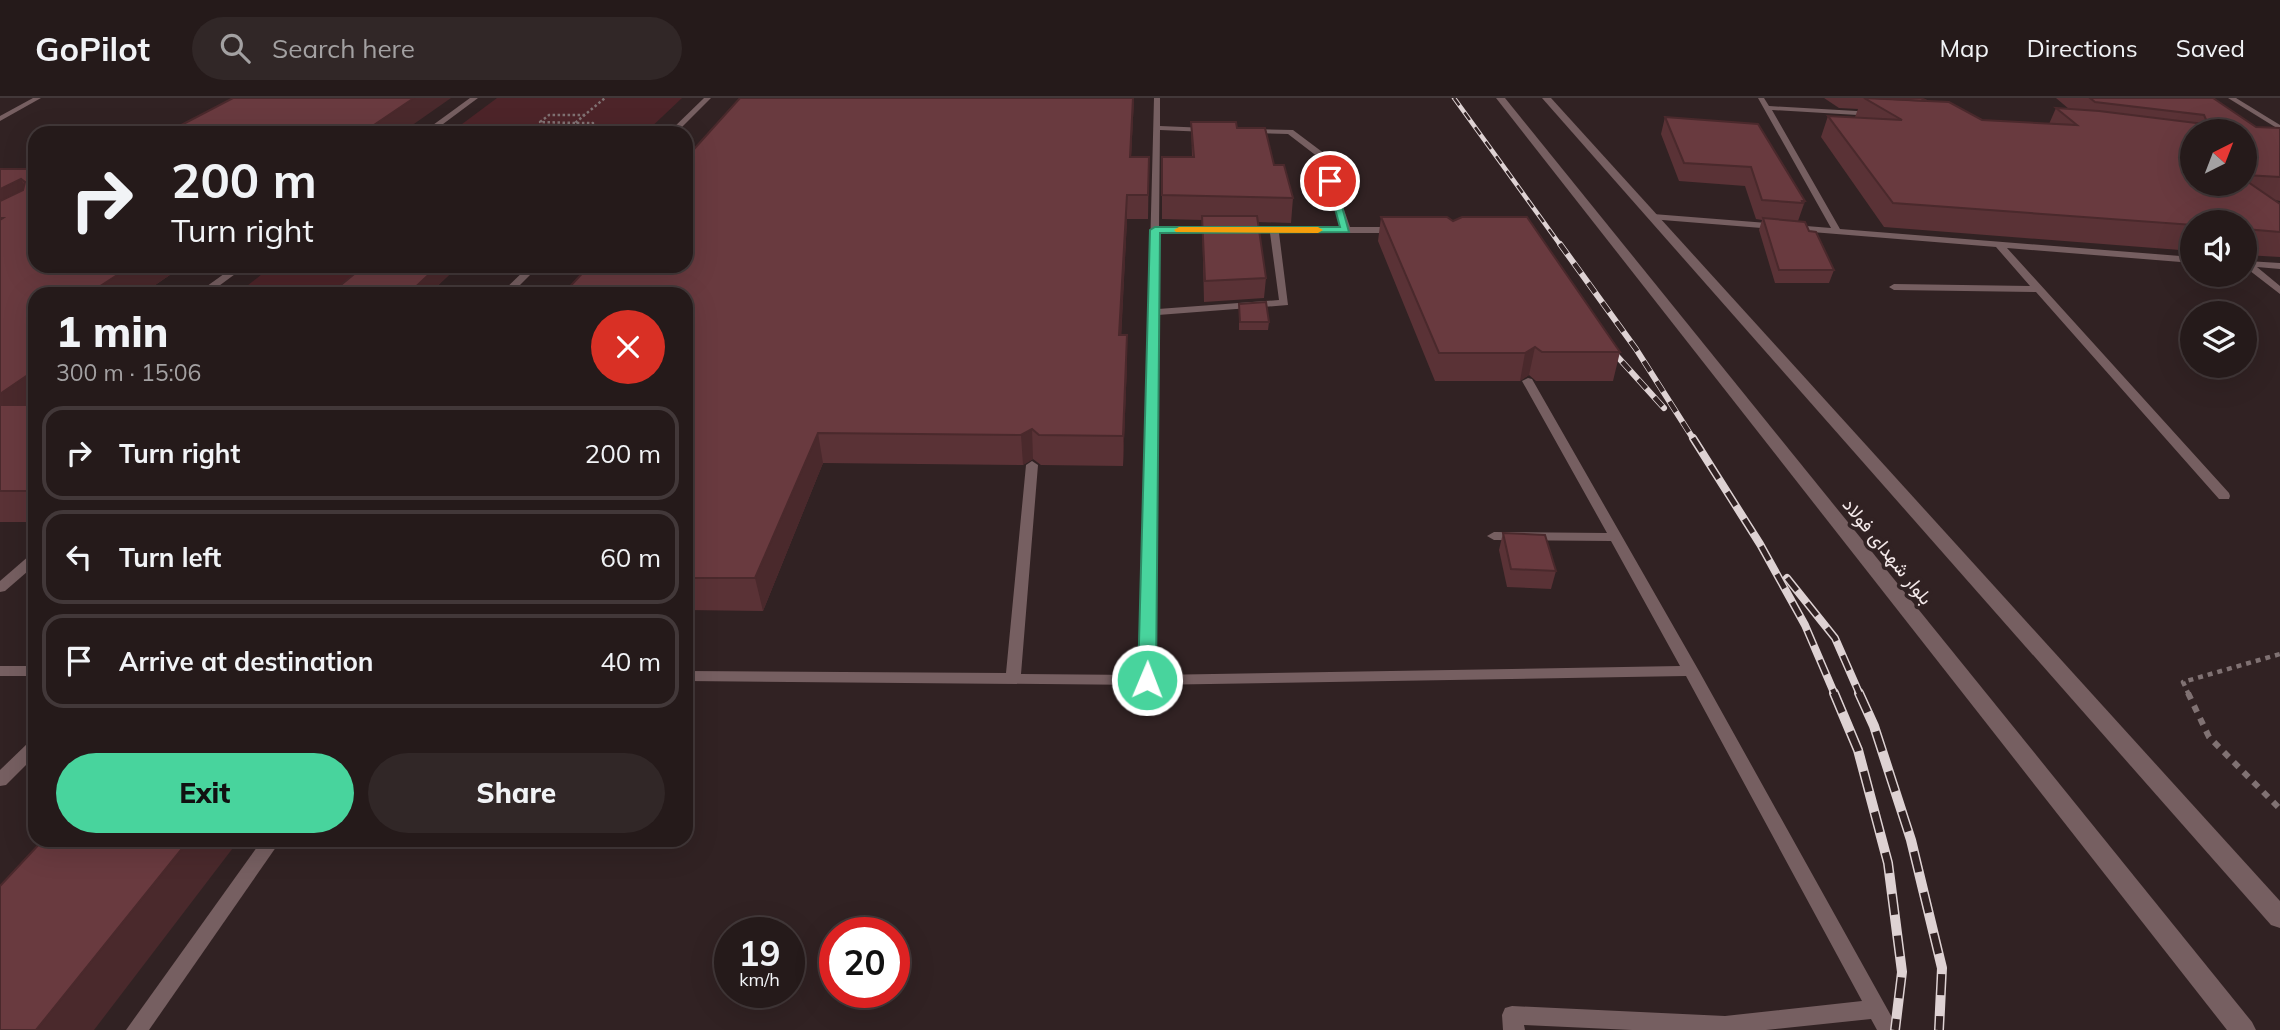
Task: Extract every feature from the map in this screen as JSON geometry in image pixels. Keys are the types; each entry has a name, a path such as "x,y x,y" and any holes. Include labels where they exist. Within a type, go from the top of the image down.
{"street":[{"name":"بلوار شهدای فولاد","path":"1500,98 2243,1030"},
{"path":"1546,98 2280,918"}],"lane":[{"path":"0,119 38,98"},
{"path":"436,126 475,98"},
{"path":"679,126 708,98"},
{"path":"1147,680 1157,98"},
{"path":"1761,98 1838,233"},
{"path":"2231,98 2280,128"},
{"path":"1767,108 1888,115"},
{"path":"1156,128 1223,130"},
{"path":"1237,131 1290,132 1322,156 1346,230"},
{"path":"1770,136 1784,137"},
{"path":"1653,217 2180,259"},
{"path":"1155,230 1407,230"},
{"path":"1153,312 1284,303 1274,230"},
{"path":"1999,245 2224,496"},
{"path":"2257,265 2280,266"},
{"path":"2257,272 2277,287"},
{"path":"211,287 230,273"},
{"path":"512,287 527,273"},
{"path":"1894,287 2039,289"},
{"path":"1528,381 1888,1030"},
{"path":"1013,679 1032,465"},
{"path":"1494,536 1616,537"},
{"path":"0,588 28,564"},
{"path":"0,671 28,671"},
{"path":"693,676 1147,680 1691,671"},
{"path":"0,779 28,753"},
{"path":"137,1030 267,847"},
{"path":"1514,1030 1512,1015 1680,1027 1877,1009"}],"path":[{"path":"575,123 605,98"},
{"path":"585,115 549,115 540,122 593,123 589,126"},
{"path":"2280,654 2183,682 2208,737 2280,809"}],"shaded area":[{"path":"497,98 682,98 652,126 459,126"},
{"path":"263,273 360,273 341,287 246,287"}],"building":[{"path":"233,98 414,98 372,126 179,126"},
{"path":"740,98 1133,98 1130,157 1149,157 1148,195 1127,195 1119,335 1127,335 1123,436 1039,435 1032,429 1021,435 818,433 755,578 693,578 693,287 570,287 582,273 693,273 693,150"},
{"path":"1864,98 1949,102 1982,120 2077,125 2056,108 2180,121 2180,196 2258,196 2258,189 2280,204 2280,232 2257,230 2257,210 2180,210 2180,224 1893,203 1828,116 1902,120"},
{"path":"1876,98 1921,98 1927,101"},
{"path":"2090,98 2213,98 2244,119 2206,119 2204,115 2095,102"},
{"path":"1665,117 1758,124 1805,201 1762,200 1751,167 1684,163"},
{"path":"1191,122 1236,122 1237,128 1265,128 1274,165 1284,165 1293,198 1162,195 1162,157 1194,157"},
{"path":"2258,127 2280,128 2280,177 2258,176"},
{"path":"0,169 28,169 28,273 120,273 99,287 28,287 28,375 0,394 0,220 3,218 0,218 0,201 23,190 25,182 21,179 0,189"},
{"path":"1202,216 1257,216 1266,278 1205,281"},
{"path":"1381,217 1447,217 1453,221 1462,217 1527,217 1620,352 1542,352 1535,347 1525,353 1439,353"},
{"path":"1763,218 1805,222 1809,231 1816,232 1834,270 1779,270"},
{"path":"355,273 430,273 416,287 338,287"},
{"path":"1266,302 1269,322 1240,322 1239,304"},
{"path":"0,405 28,405 28,491 0,491"},
{"path":"1503,533 1545,535 1556,571 1511,569"},
{"path":"36,847 183,847 36,1030 0,1030 0,886"}],"railway":[{"path":"1454,98 1561,246"},
{"path":"1560,244 1636,349 1694,440"},
{"path":"1606,344 1664,408"},
{"path":"1693,438 1760,544 1805,625 1835,695"},
{"path":"1787,578 1835,638 1860,695"},
{"path":"1834,693 1858,750 1888,863 1902,972 1895,1030"},
{"path":"1859,693 1874,726 1911,840 1942,968 1939,1030"}],"slow traffic":[{"path":"1179,230 1318,230"}],"route":[{"path":"1147,680 1155,230 1346,230 1330,181"}]}
